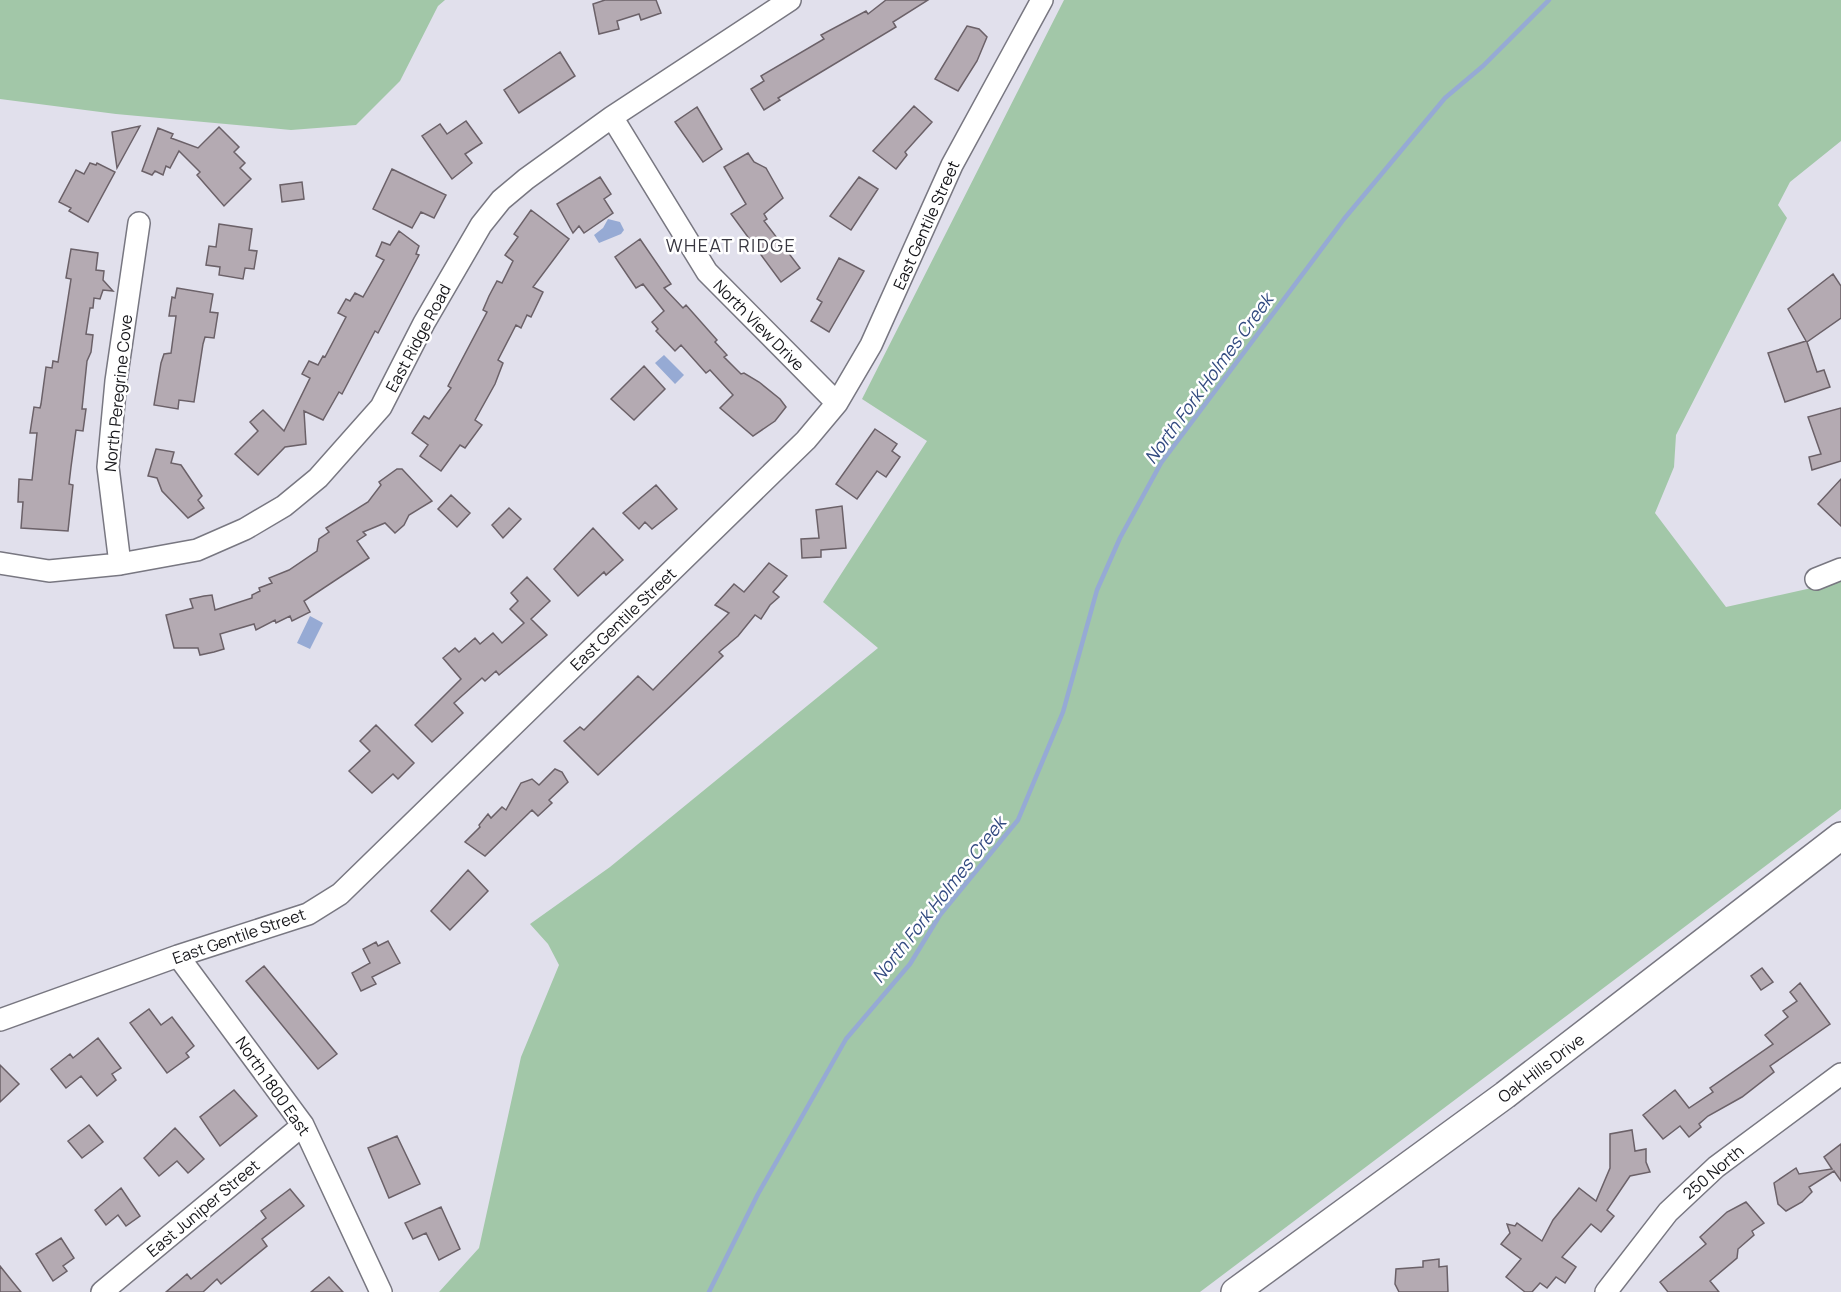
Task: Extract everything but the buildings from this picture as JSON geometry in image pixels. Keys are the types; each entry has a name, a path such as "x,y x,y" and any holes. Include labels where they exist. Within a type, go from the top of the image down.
{"main road":[{"name":"Oak Hills Drive","path":"1235,1292 1505,1095 1841,836"}],"street":[{"name":"East Ridge Road","path":"0,563 49,571 120,564 197,550 245,528 284,506 318,478 381,408 424,323 481,225 501,200 526,178 612,117 790,0"},
{"name":"East Gentile Street","path":"0,1020 178,956 308,914 340,894 806,440 837,404 891,303 952,165 1042,0"},
{"name":"North View Drive","path":"612,117 707,272 837,404"},
{"name":"North Peregrine Cove","path":"120,564 108,467 116,381 140,223"},
{"path":"1816,579 1841,569"},
{"name":"North 1800 East","path":"178,956 303,1125 381,1292"},
{"name":"250 North","path":"1606,1292 1668,1212 1716,1167 1841,1074"},
{"name":"East Juniper Street","path":"102,1292 303,1125"}],"green space":[{"path":"0,0 445,0 438,6 400,81 356,125 291,130 116,114 0,99"},
{"path":"1064,0 1841,0 1841,141 1790,182 1778,205 1787,218 1676,435 1674,467 1655,513 1726,607 1816,587 1841,576 1841,809 1200,1292 439,1292 479,1248 521,1057 559,965 548,944 530,924 610,867 878,648 823,602 927,441 862,399"}],"water":[{"path":"608,219 620,222 624,230 621,234 599,243 594,235 603,228"},
{"path":"664,355 684,375 675,384 655,363"},
{"path":"310,616 323,623 310,649 297,643"}],"waterway":[{"name":"North Fork Holmes Creek","path":"709,1292 758,1194 846,1039 910,964 940,915 1018,820 1063,712 1097,590 1120,538 1161,463 1344,219 1445,98 1483,66 1549,0"}],"district":[{"name":"WHEAT RIDGE","path":"731,246"}]}
